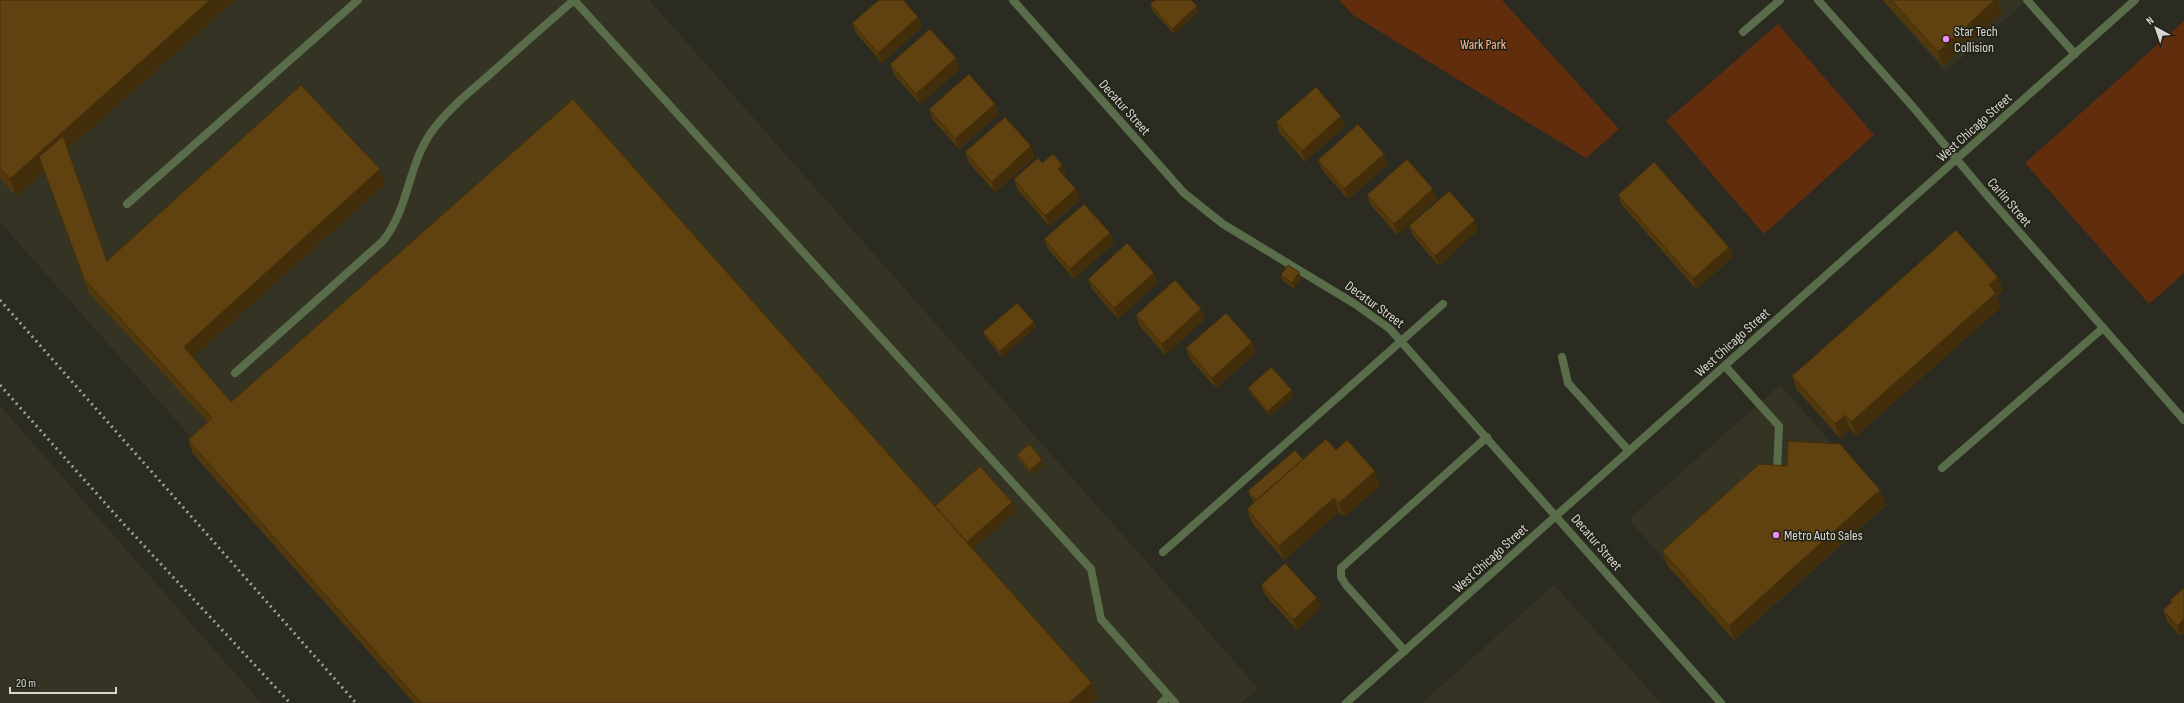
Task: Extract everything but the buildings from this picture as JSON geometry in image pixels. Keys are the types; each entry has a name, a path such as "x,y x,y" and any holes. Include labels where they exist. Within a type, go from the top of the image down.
{"street":[{"path":"127,204 358,0"},
{"path":"235,373 383,242 402,211 419,152 430,133 453,107 574,0 1091,569 1100,619 1175,703"},
{"name":"Decatur Street","path":"1013,0 1184,193 1223,224 1356,304 1390,329 1721,703"},
{"path":"1743,32 1780,0"},
{"name":"Carlin Street","path":"1818,0 1913,107 2184,420"},
{"path":"2027,0 2075,54"},
{"name":"West Chicago Street","path":"1346,703 2135,0"},
{"path":"1163,552 1443,304"},
{"path":"1942,468 2103,328"},
{"path":"1562,357 1568,383 1630,451"},
{"path":"1725,366 1778,426 1777,470"},
{"path":"1404,651 1346,585 1341,577 1342,568 1487,438"},
{"path":"1162,703 1169,696"}],"shaded area":[{"path":"0,0 649,0 1258,688 1241,703 427,703 0,222"},
{"name":"Star Tech Collision","path":"1882,0 2027,0 1945,72"},
{"path":"1780,385 1887,505 1734,641 1631,522 1631,517"},
{"path":"0,406 261,703 0,703"},
{"path":"1554,585 1661,703 1422,703"}],"green space":[{"name":"Wark Park","path":"1339,0 1502,0 1619,129 1586,158 1353,15"},
{"path":"2184,21 2184,273 2149,304 2025,163"},
{"path":"1778,24 1874,135 1764,234 1666,121"}],"railway":[{"path":"0,300 356,703"},
{"path":"0,385 121,521 290,703"}],"place":[{"name":"Star Tech Collision","path":"1946,39"},
{"name":"Metro Auto Sales","path":"1776,535"}]}
